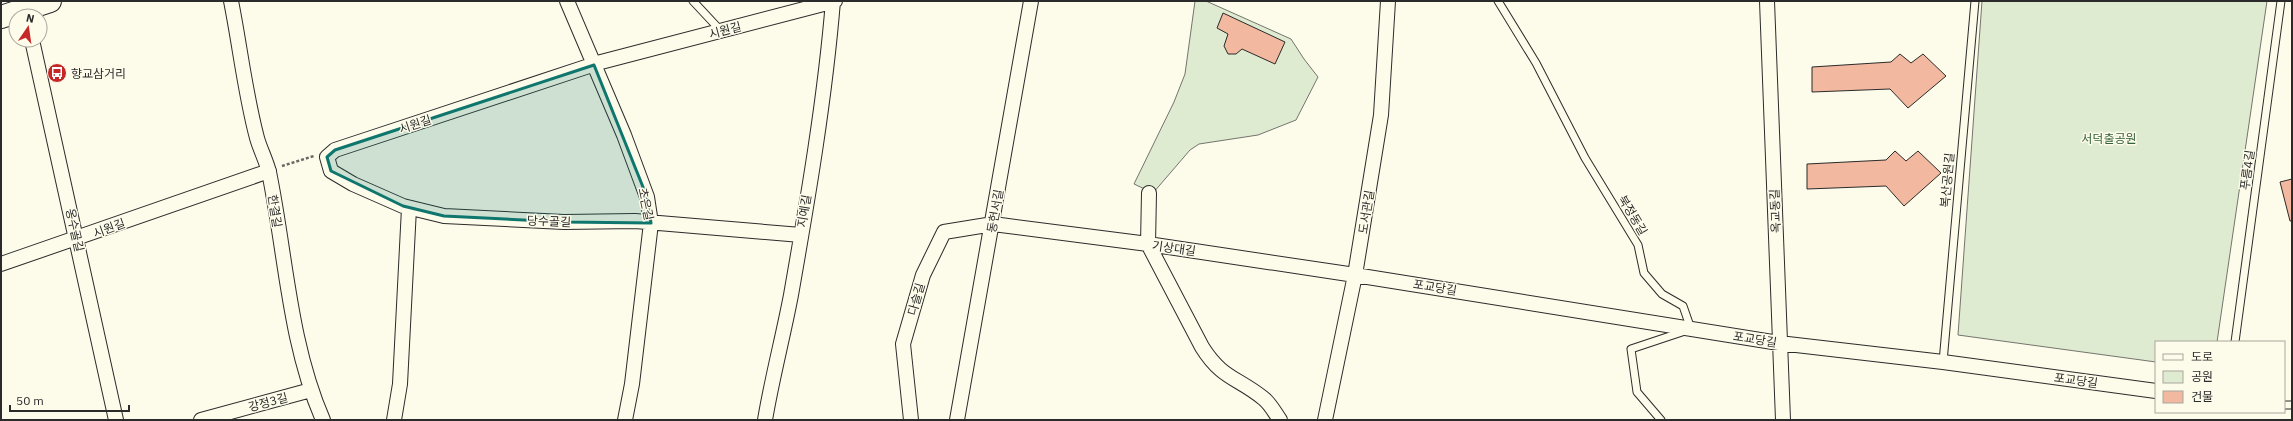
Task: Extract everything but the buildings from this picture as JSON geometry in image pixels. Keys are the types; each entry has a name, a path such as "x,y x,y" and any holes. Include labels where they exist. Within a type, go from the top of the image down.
{"main road":[{"path":"29,8 50,1"}],"street":[{"name":"한결길","path":"231,1 257,138 269,171 283,260 301,354 311,390 323,420"},
{"name":"초은길","path":"567,1 647,197 651,223 632,384 625,420"},
{"name":"시원길","path":"335,150 594,65 834,1"},
{"name":"지예길","path":"765,420 791,296 825,81 834,1"},
{"name":"동헌서길","path":"957,420 993,224 1031,1"},
{"name":"도서관길","path":"1325,420 1355,275 1381,115 1388,1"},
{"name":"옥교동길","path":"1767,1 1783,420"},
{"name":"옹수골길","path":"34,48 78,239 116,420"},
{"name":"당수골길","path":"335,150 327,157 331,171 353,184 409,208 444,216 564,222 651,223 801,235"},
{"name":"시원길","path":"1,264 78,239 269,171"},
{"path":"1149,193 1148,244 1212,363 1226,375 1264,398 1280,420"},
{"path":"394,420 400,384 409,208"},
{"name":"기상대길","path":"993,224 1148,244 1355,275"},
{"name":"다슬길","path":"911,420 904,344 923,275 944,232 993,224"},
{"name":"포교당길","path":"1355,275 1779,343 1943,362 2155,391"},
{"name":"강정3길","path":"201,420 311,390"}],"lane":[{"path":"693,1 720,31"},
{"name":"북정동길","path":"1498,1 1536,63 1585,158 1638,245 1644,273 1662,294 1683,306 1691,329"},
{"name":"복산공원길","path":"1943,362 1975,1"},
{"name":"푸름4길","path":"2235,341 2281,1"},
{"path":"1662,420 1637,392 1631,349 1691,329"}],"path":[{"path":"269,171 335,150"}],"highlighted area":[{"path":"594,65 647,197 651,223 564,222 444,216 403,206 331,171 327,157 335,150"}],"green space":[{"path":"1195,1 1206,1 1291,39 1318,77 1296,120 1258,135 1199,144 1190,150 1153,193 1134,184 1174,102 1185,74"},
{"name":"서덕출공원","path":"1982,1 2267,1 2217,341 2155,341 2155,362 1958,335"}],"place":[{"name":"향교삼거리","path":"57,73"}]}
